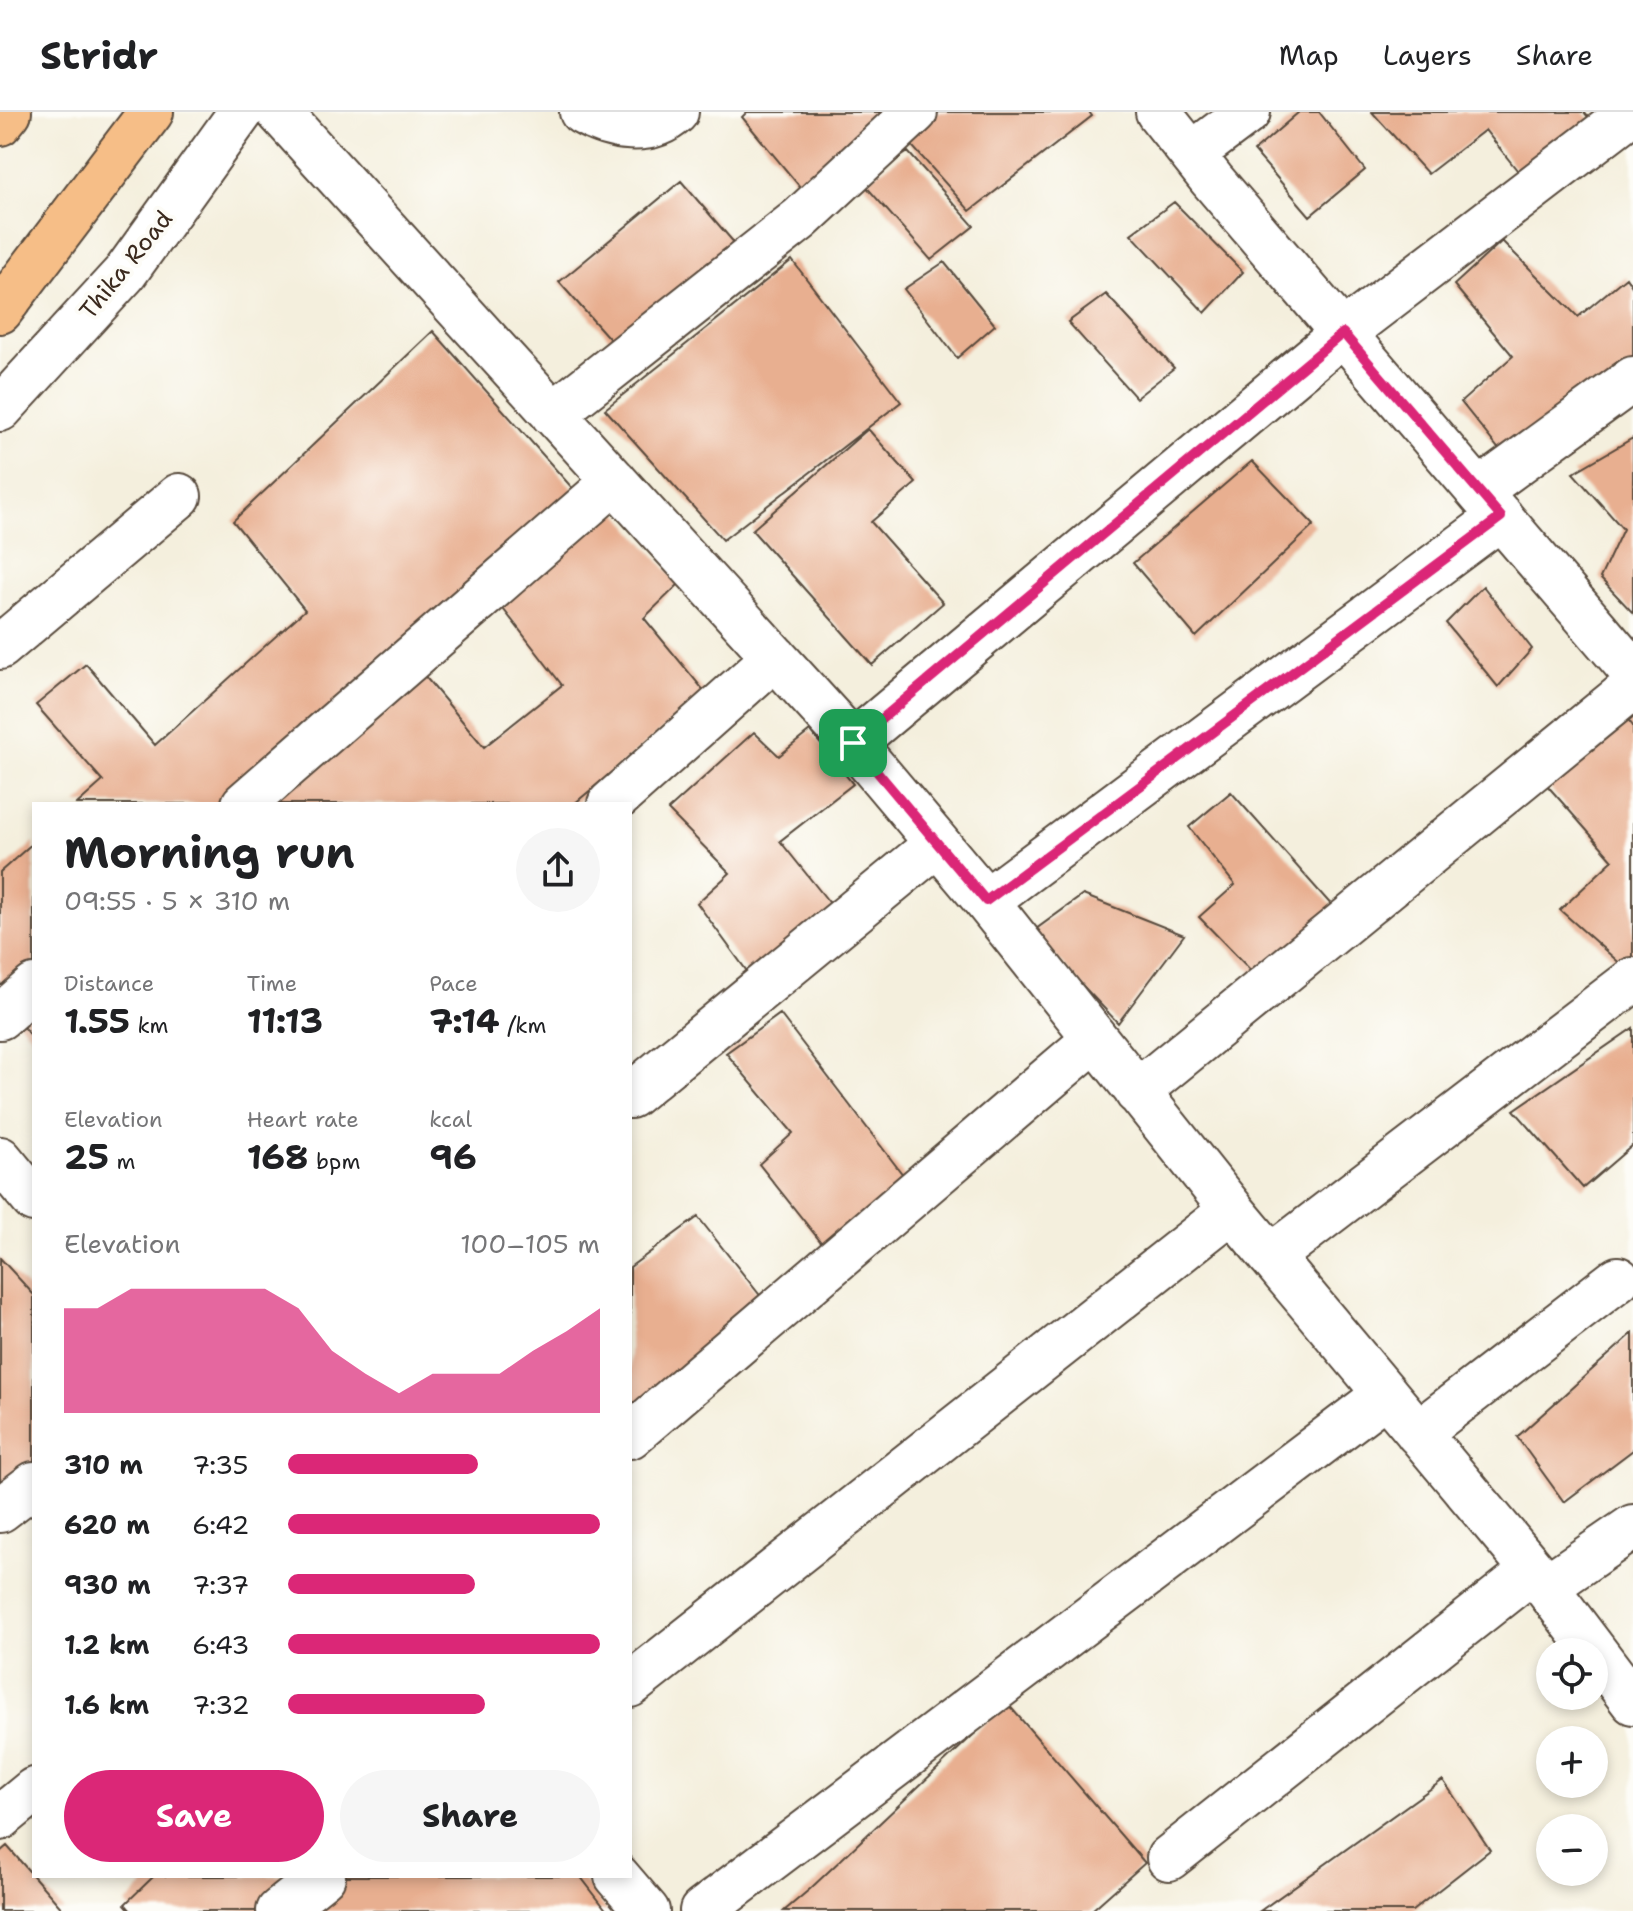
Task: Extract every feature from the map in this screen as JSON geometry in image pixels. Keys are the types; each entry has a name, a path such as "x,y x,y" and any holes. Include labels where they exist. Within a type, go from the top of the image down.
{"highway":[{"path":"0,123 9,112"},
{"path":"0,311 151,112"}],"street":[{"name":"Thika Road","path":"0,409 125,273 241,112"},
{"path":"279,112 853,743 986,901 1232,1210 1540,1578 1633,1702"},
{"path":"582,112 633,128 651,128 676,112"},
{"path":"553,414 800,219 915,112"},
{"path":"1158,112 1633,672"},
{"path":"1192,154 1248,112"},
{"path":"853,743 1343,333 1632,112"},
{"path":"986,901 1490,504 1633,379"},
{"path":"246,802 615,481"},
{"path":"0,647 179,496"},
{"path":"612,802 775,657"},
{"path":"1137,1092 1633,687"},
{"path":"632,1094 937,844"},
{"path":"1271,1257 1633,980"},
{"path":"0,1017 32,989"},
{"path":"632,1434 1095,1039"},
{"path":"632,1683 1232,1210"},
{"path":"1418,1433 1618,1279"},
{"path":"702,1911 1386,1394"},
{"path":"0,1510 32,1486"},
{"path":"1169,1858 1540,1578 1633,1527"},
{"path":"0,1818 32,1792"},
{"path":"279,1911 320,1878"},
{"path":"619,1878 647,1911"}],"building":[{"path":"747,112 896,112 805,193 742,117"},
{"path":"919,112 1089,112 1092,116 970,211 897,129"},
{"path":"1299,112 1319,112 1365,170 1310,216 1254,151"},
{"path":"1372,112 1584,112 1607,140 1537,195 1485,130 1428,174"},
{"path":"908,152 974,226 931,260 863,183"},
{"path":"681,181 742,252 623,354 559,282"},
{"path":"1174,202 1243,272 1205,313 1131,234"},
{"path":"1502,241 1578,317 1626,277 1633,288 1633,374 1509,462 1461,402 1513,356 1454,285"},
{"path":"792,260 901,402 723,540 605,409"},
{"path":"944,262 995,325 957,358 904,289"},
{"path":"1106,294 1174,368 1136,398 1068,322"},
{"path":"433,331 574,490 225,802 79,802 103,781 36,705 86,664 155,745 305,610 233,521"},
{"path":"868,429 916,483 871,522 943,603 872,665 752,530"},
{"path":"1633,438 1633,613 1600,578 1623,529 1573,473"},
{"path":"1252,461 1314,525 1196,637 1133,563"},
{"path":"608,502 679,584 644,618 706,693 576,802 262,802 418,668 484,747 562,685 494,597"},
{"path":"1483,586 1532,649 1498,687 1446,623"},
{"path":"1620,709 1633,726 1633,975 1560,910 1613,860 1538,775"},
{"path":"810,731 853,784 780,841 836,911 752,978 697,903 730,873 668,810 754,732 779,756"},
{"path":"1231,792 1342,917 1265,985 1199,917 1235,885 1189,827"},
{"path":"32,844 32,975 0,1003 0,872"},
{"path":"1083,895 1184,935 1118,1023 1032,932"},
{"path":"32,998 32,1038 13,1015"},
{"path":"780,1014 913,1188 824,1246 759,1164 793,1133 726,1053"},
{"path":"1633,1028 1633,1145 1583,1188 1514,1110"},
{"path":"698,1217 766,1303 632,1417 632,1266"},
{"path":"0,1258 32,1293 32,1465 0,1491"},
{"path":"1633,1333 1633,1450 1564,1502 1517,1437"},
{"path":"1007,1703 1145,1863 1091,1911 784,1911 810,1889"},
{"path":"1443,1780 1490,1850 1412,1911 1260,1911"},
{"path":"7,1846 64,1911 0,1911 0,1852"},
{"path":"152,1878 311,1878 271,1911 131,1911 125,1904"},
{"path":"337,1878 582,1878 607,1911 296,1911"}],"route":[{"path":"1343,333 1501,517 986,901 853,743 1343,333"}]}
